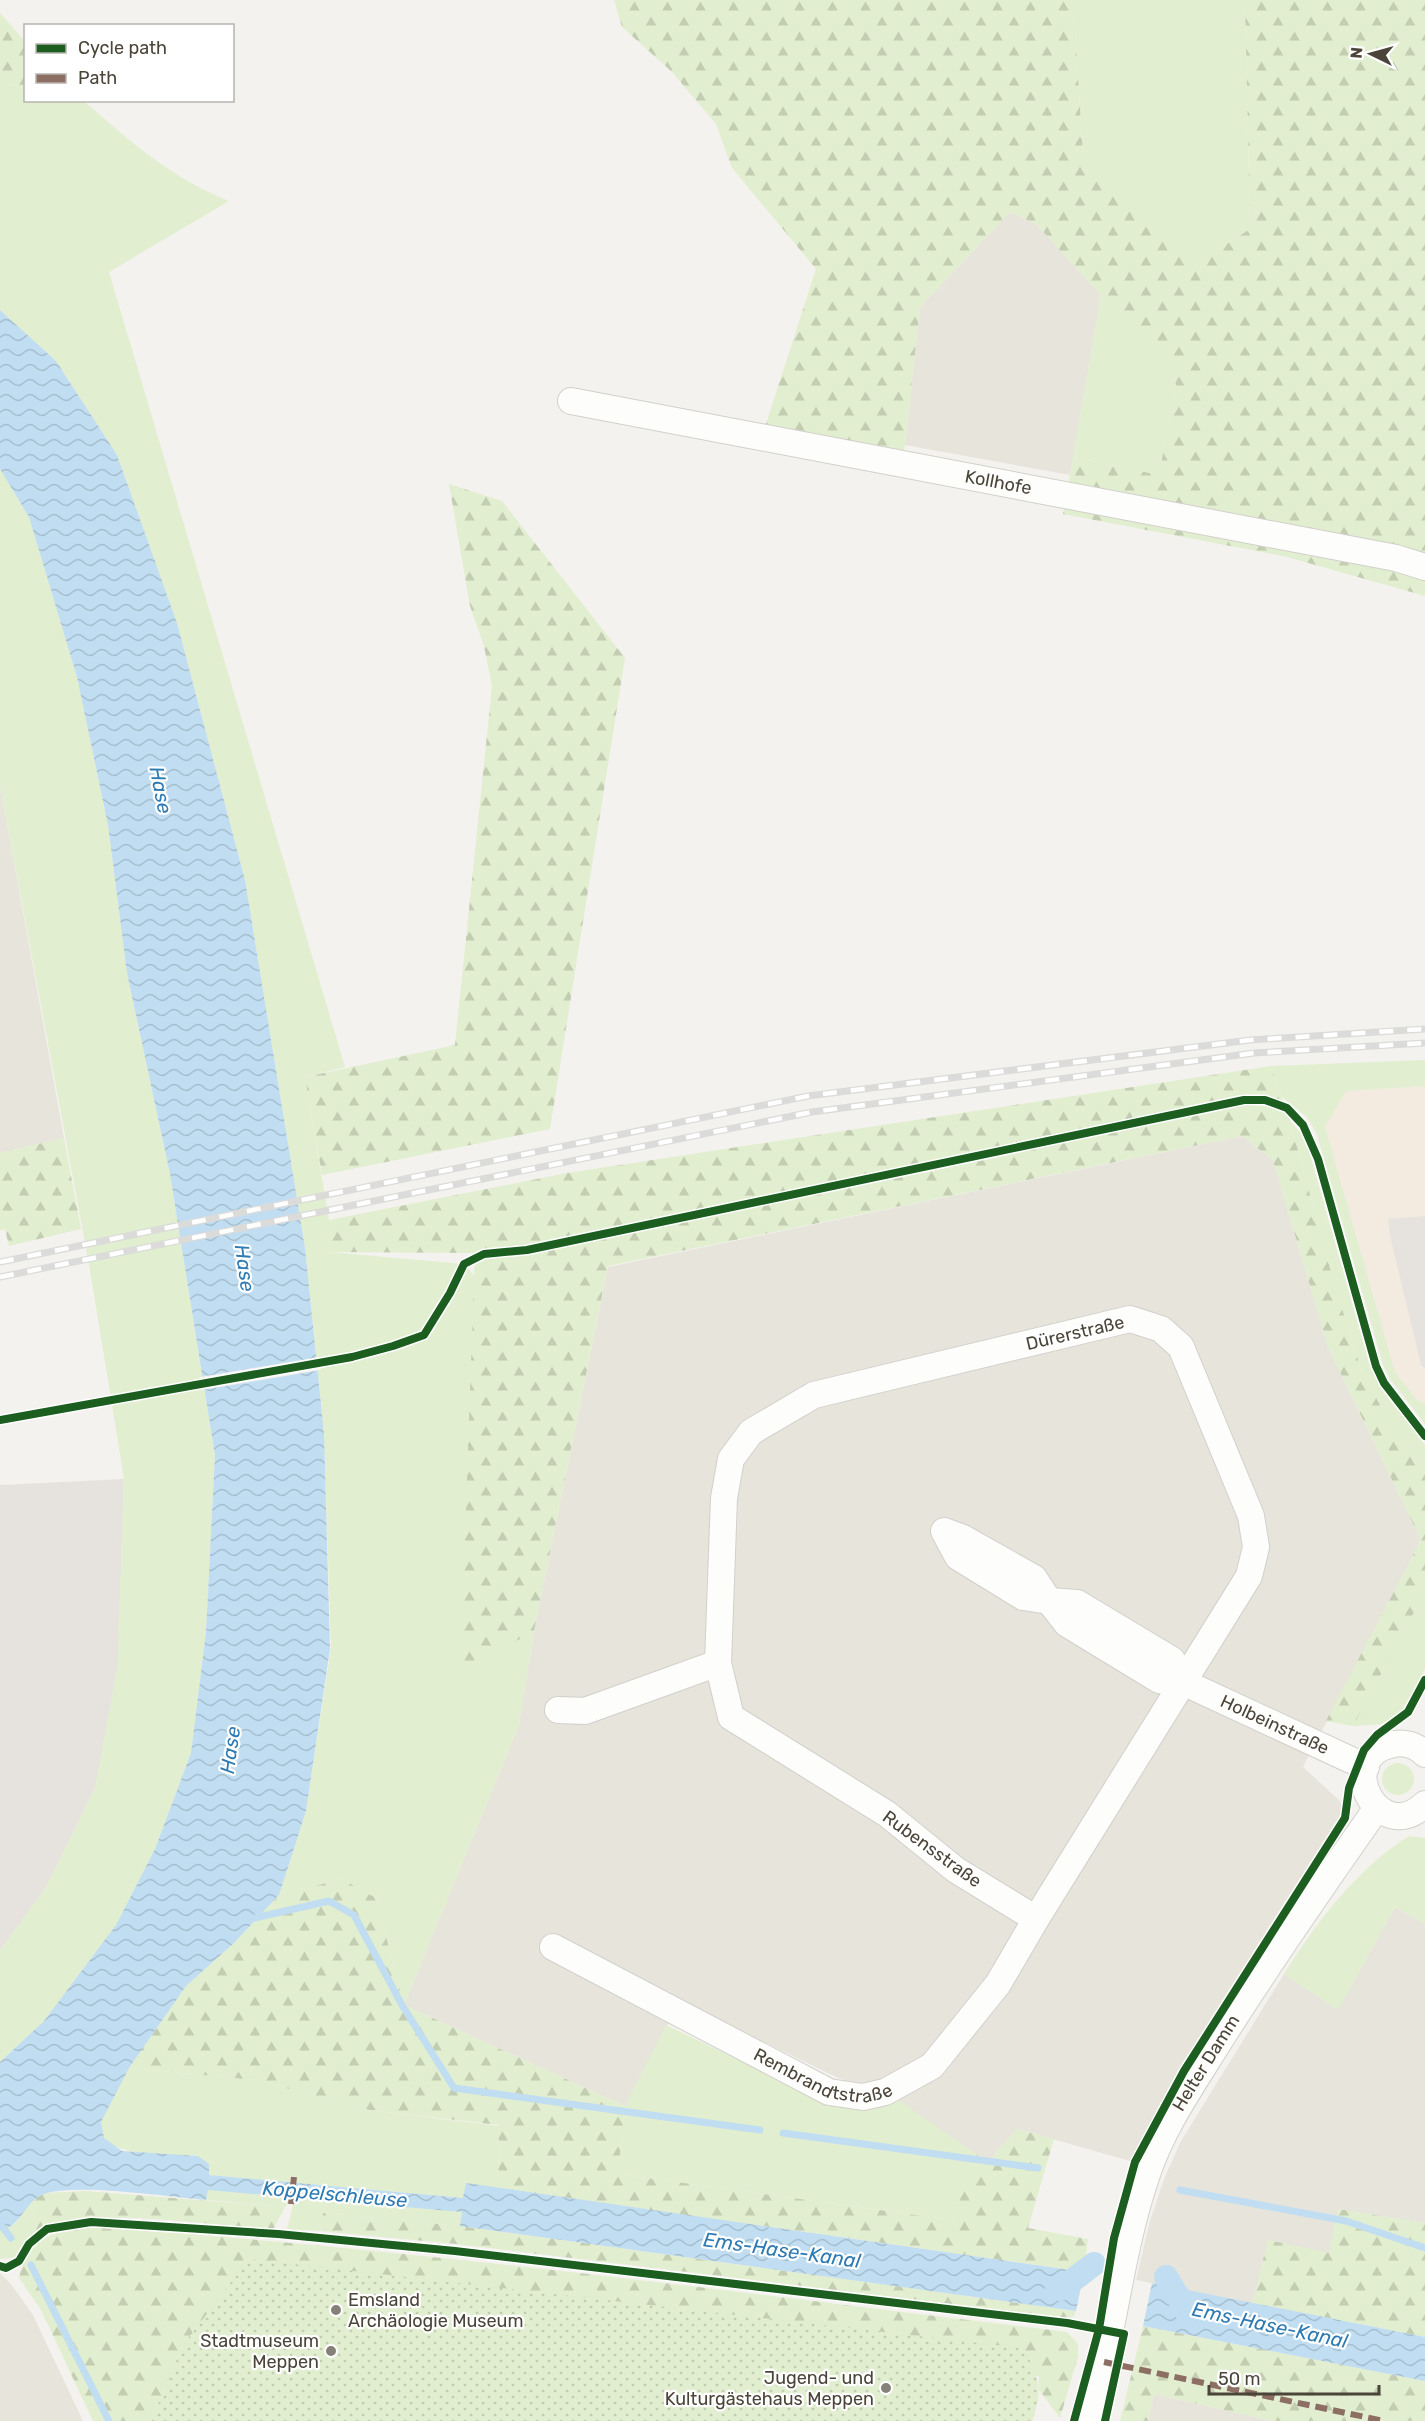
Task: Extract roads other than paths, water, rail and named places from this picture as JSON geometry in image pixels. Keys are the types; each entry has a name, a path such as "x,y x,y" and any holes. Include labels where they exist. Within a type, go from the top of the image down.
{"street":[{"name":"Kollhofe","path":"571,401 1396,558 1425,567"},
{"name":"Dürerstraße","path":"731,1459 752,1432 814,1395 1130,1319 1161,1329 1181,1347 1251,1516 1256,1547 1249,1576 1185,1683"},
{"name":"Rubensstraße","path":"731,1459 724,1498 718,1663 731,1717 887,1814 956,1870 1036,1919"},
{"name":"Holbeinstraße","path":"1049,1601 1067,1624 1159,1680 1185,1683 1366,1767"},
{"path":"558,1710 585,1711 718,1663"},
{"path":"1036,1919 1185,1683"},
{"path":"1423,1746 1401,1743 1386,1746 1374,1754 1366,1767 1364,1776 1366,1792 1377,1808 1388,1814 1403,1815 1417,1811 1425,1804"},
{"name":"Helter Damm","path":"1089,2421 1127,2241 1146,2176 1166,2131 1258,1981 1377,1808"},
{"name":"Rembrandtstraße","path":"553,1947 829,2092 863,2097 885,2092 932,2066 998,1984 1036,1919"}],"water":[{"path":"0,310 56,361 117,455 177,623 245,880 305,1248 324,1434 330,1649 306,1811 279,1895 234,1943 186,1986 129,2068 101,2122 104,2138 122,2151 198,2156 209,2164 209,2175 463,2198 466,2183 1084,2272 1076,2311 460,2226 462,2212 208,2190 206,2200 100,2190 59,2191 37,2197 12,2225 0,2229 0,2062 44,2021 116,1925 155,1849 191,1753 206,1632 215,1455 170,1174 127,973 108,825 77,677 29,517 0,469"},
{"path":"1152,2283 1425,2337 1425,2381 1143,2326"}],"waterway":[{"path":"250,1919 329,1901 354,1915 402,2005 454,2088 760,2130"},
{"path":"783,2133 1038,2168"},
{"path":"1180,2190 1346,2221 1425,2248"},
{"path":"0,2224 11,2238"},
{"name":"Ems-Hase-Kanal","path":"1057,2288 1061,2289 1094,2264"},
{"path":"31,2265 109,2421"},
{"name":"Ems-Hase-Kanal","path":"1166,2277 1186,2310 1190,2311"}],"railway":[{"path":"0,1262 808,1096 1250,1040 1425,1029"},
{"path":"0,1277 812,1112 1254,1053 1425,1043"}],"place":[{"name":"Emsland Archäologie Museum","path":"336,2310"},
{"name":"Stadtmuseum Meppen","path":"331,2351"},
{"name":"Jugend- und Kulturgästehaus Meppen","path":"886,2388"}],"water label":[{"name":"Hase","path":"161,790"},
{"name":"Hase","path":"245,1268"},
{"name":"Hase","path":"230,1750"},
{"name":"Koppelschleuse","path":"335,2194"}]}
